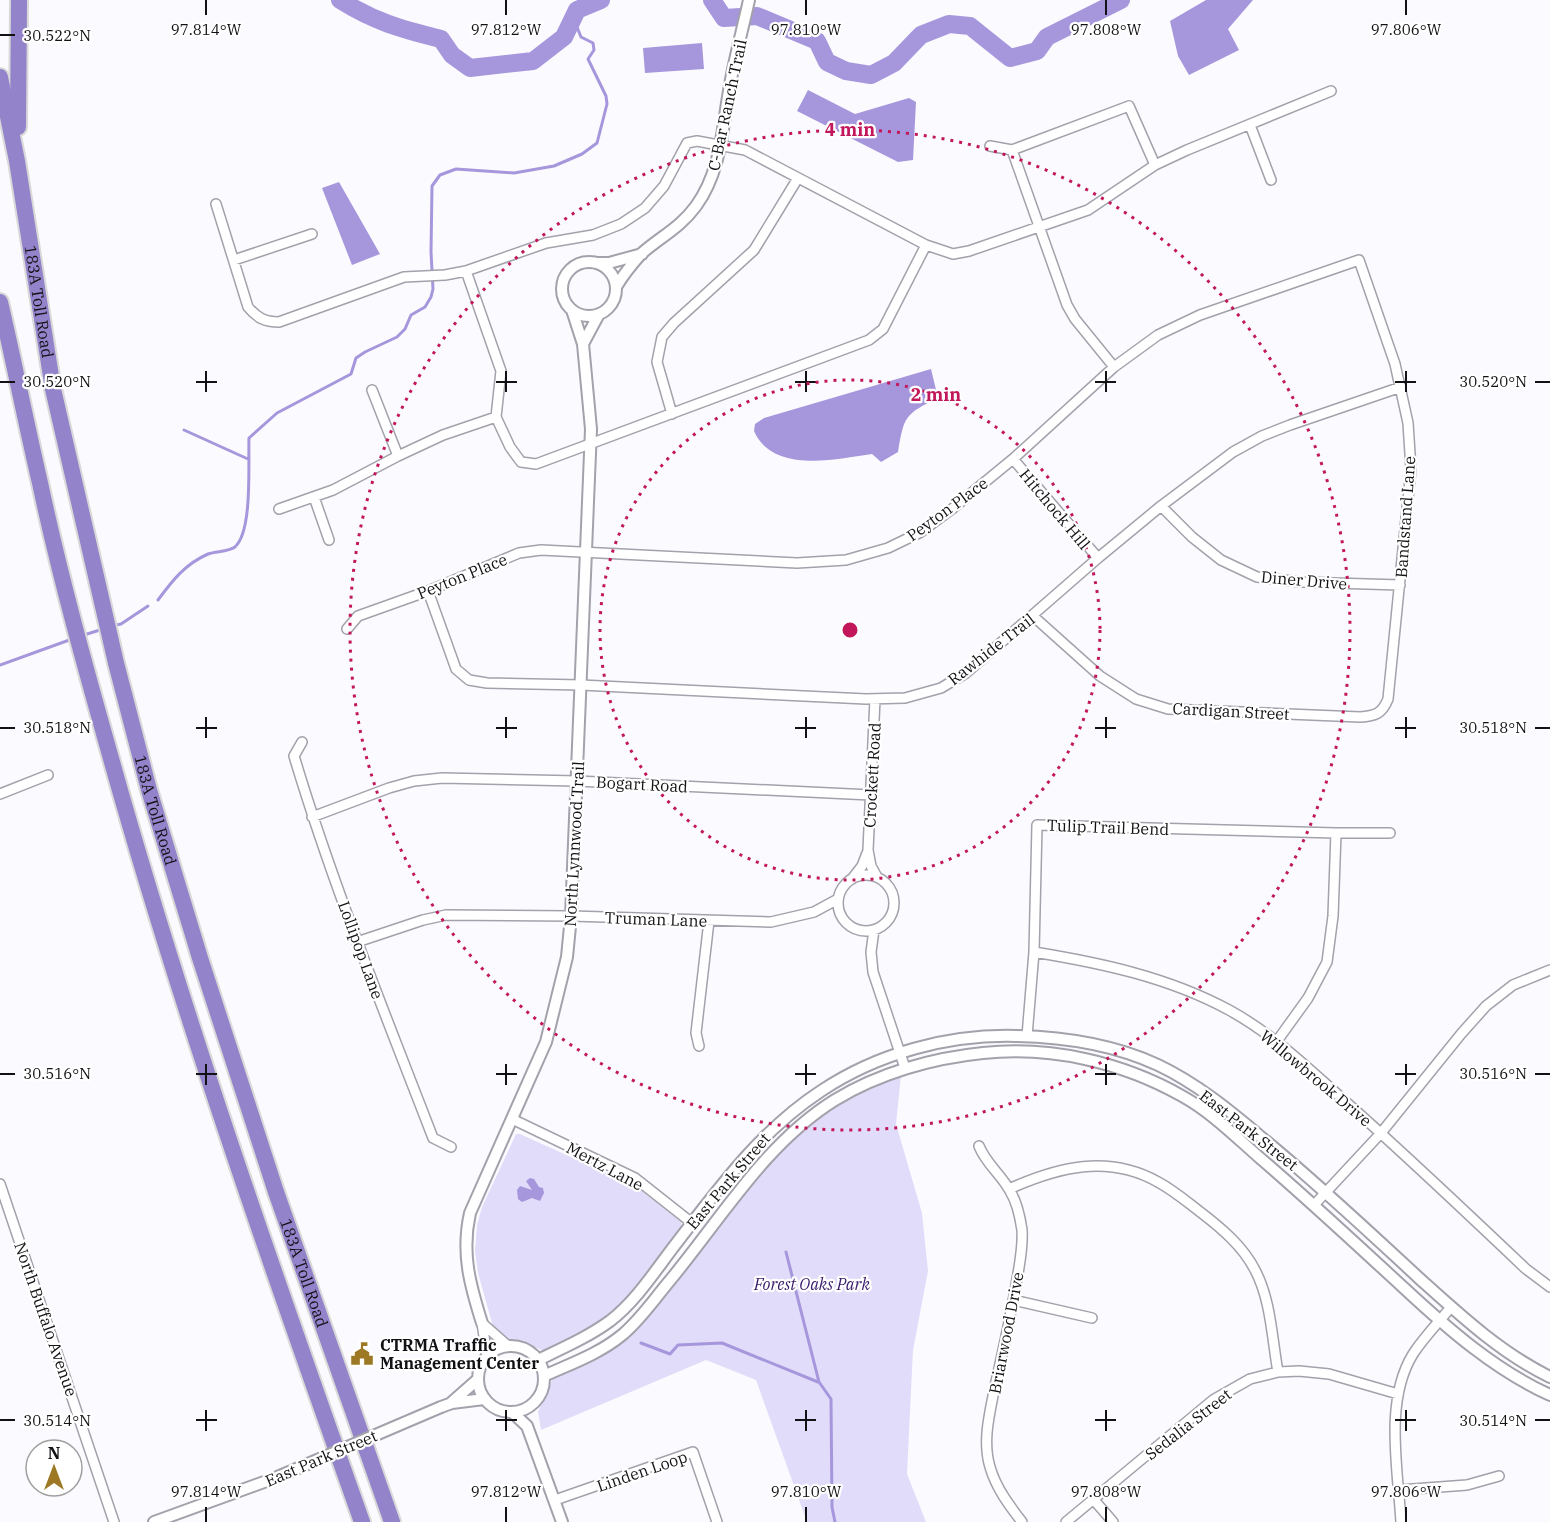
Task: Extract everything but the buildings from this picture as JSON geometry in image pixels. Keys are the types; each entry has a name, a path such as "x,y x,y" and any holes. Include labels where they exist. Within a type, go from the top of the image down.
{"highway":[{"path":"17,161 20,0"},
{"name":"183A Toll Road","path":"0,77 17,161 53,389 100,595 149,790 176,882 276,1192 392,1522"},
{"name":"183A Toll Road","path":"0,302 40,486 69,602 150,891 201,1055 362,1522"}],"street":[{"name":"C-Bar Ranch Trail","path":"599,314 612,303 616,287 622,276 642,254 678,227 694,208 713,176 749,0"},
{"path":"216,204 248,307 267,322 279,322 404,277 445,275 466,270 546,243 593,235 621,224 645,208 664,186 687,143 697,141 745,150 926,245 953,254 969,251 1088,210 1155,165 1331,91"},
{"path":"1132,96 1129,106 1155,165"},
{"path":"990,146 1012,150 1129,106"},
{"path":"1250,125 1271,180"},
{"path":"1012,150 1067,305 1075,319 1114,367"},
{"path":"672,414 657,362 662,337 674,323 754,250 798,178"},
{"path":"234,260 312,234"},
{"path":"466,270 501,371 496,417 510,447 521,462 536,464 869,340 883,329 926,245"},
{"name":"C-Bar Ranch Trail","path":"572,310 566,303 563,285 566,276 579,264 609,263 642,254"},
{"name":"Peyton Place","path":"347,629 358,616 428,591 519,553 542,550 586,551 797,563 846,560 888,548 921,532 952,509 1013,459 1114,367 1158,335 1200,315 1359,260"},
{"name":"Bandstand Lane","path":"1359,260 1401,387 1408,423 1411,469 1388,699 1384,708"},
{"path":"596,263 610,271 616,287"},
{"path":"572,310 590,316 599,314"},
{"name":"North Lynnwood Trail","path":"487,1356 482,1323 471,1288 466,1261 465,1234 470,1213 546,1042 567,957 571,916 591,445 583,344 572,310"},
{"path":"583,344 599,314"},
{"name":"Rawhide Trail","path":"428,591 456,669 469,680 487,683 581,685 875,699 905,698 941,688 966,673 1098,558 1161,506 1233,452 1262,436 1401,387"},
{"path":"372,390 398,456"},
{"path":"279,509 333,490 443,435 496,417"},
{"name":"Hitchock Hill","path":"1013,459 1098,558"},
{"path":"314,497 329,540"},
{"name":"Diner Drive","path":"1161,506 1192,537 1221,560 1257,578 1301,582 1400,585"},
{"name":"Cardigan Street","path":"1033,616 1100,676 1136,699 1168,709 1360,717 1376,716 1384,708"},
{"name":"Crockett Road","path":"875,699 868,850 871,866 877,877"},
{"name":"Lollipop Lane","path":"302,742 294,756 312,817 357,942 433,1138 451,1147"},
{"path":"0,794 48,775"},
{"name":"Bogart Road","path":"312,817 389,788 414,781 442,778 577,781 871,795"},
{"name":"Tulip Trail Bend","path":"1027,1036 1034,952 1037,825 1336,833 1390,832"},
{"path":"1277,1041 1308,998 1327,962 1333,916 1336,833"},
{"name":"Crockett Road","path":"852,879 862,866 868,850"},
{"path":"868,875 877,877 891,891 894,900 894,910 890,919 883,926 874,930 859,931 851,928 840,915 838,899 840,891 852,879 868,875"},
{"name":"Truman Lane","path":"357,942 423,920 446,915 771,922 814,912 838,899"},
{"name":"Truman Lane","path":"814,912 840,915"},
{"path":"699,1046 696,1033 709,921"},
{"path":"874,930 871,952 873,972 905,1068"},
{"path":"859,931 871,952"},
{"name":"Willowbrook Drive","path":"1034,952 1084,960 1134,972 1183,989 1228,1010 1277,1041 1381,1133 1526,1269 1550,1287"},
{"path":"1314,1205 1381,1133 1486,1006 1513,984 1550,970"},
{"name":"East Park Street","path":"538,1360 578,1341 611,1320 636,1296 753,1147 783,1118 821,1090 855,1071 900,1053 968,1037 1027,1036 1107,1048 1158,1065 1218,1101 1326,1193 1451,1307 1500,1348 1550,1377"},
{"name":"East Park Street","path":"544,1376 588,1356 621,1336 685,1263 761,1164 821,1109 861,1086 905,1068 962,1055 1008,1050 1053,1053 1100,1062 1143,1077 1183,1096 1217,1120 1314,1205 1440,1321 1503,1369 1550,1395"},
{"name":"Mertz Lane","path":"512,1119 635,1178 692,1223"},
{"name":"Briarwood Drive","path":"979,1146 984,1158 1009,1189 1016,1203 1022,1229 1021,1256 989,1414 987,1454 1000,1491 1022,1522"},
{"path":"1009,1189 1058,1170 1104,1166 1140,1174 1172,1190 1218,1225 1255,1270 1266,1305 1278,1372"},
{"name":"North Buffalo Avenue","path":"0,1184 114,1522"},
{"path":"1013,1300 1092,1318"},
{"path":"1401,1522 1395,1414 1398,1394 1413,1354 1451,1307"},
{"path":"482,1323 508,1346"},
{"path":"513,1413 530,1406 541,1393 544,1376 538,1360 525,1349 508,1346 497,1349 487,1356 478,1371 479,1390 484,1399 497,1409 513,1413 528,1426 562,1522"},
{"name":"Sedalia Street","path":"1066,1522 1213,1400 1250,1378 1278,1372 1299,1371 1329,1374 1398,1394"},
{"name":"East Park Street","path":"452,1403 477,1380"},
{"name":"East Park Street","path":"154,1522 275,1478 441,1407 452,1403 484,1399"},
{"path":"528,1426 530,1406"},
{"name":"Linden Loop","path":"555,1500 693,1452 717,1522"},
{"path":"1399,1490 1467,1485 1499,1476"},
{"path":"1094,1500 1113,1522"}],"green space":[{"name":"Forest Oaks Park","path":"901,1075 896,1124 922,1213 928,1271 913,1350 907,1474 926,1522 807,1522 756,1380 706,1360 541,1430 538,1412 553,1378 609,1348 763,1167 827,1113 862,1092"},
{"path":"516,1134 635,1186 681,1222 681,1230 625,1302 591,1327 553,1349 541,1350 526,1342 506,1339 497,1333 478,1273 475,1251 477,1225 482,1207"}],"shaded area":[{"path":"1206,0 1253,0 1228,29 1239,50 1189,75 1178,56 1170,21"},
{"path":"702,43 704,69 645,73 643,48"},
{"path":"808,90 855,114 909,98 916,102 913,160 898,162 797,111"},
{"path":"339,182 380,254 352,265 322,188"},
{"path":"931,369 938,398 912,413 902,431 898,452 881,462 872,454 807,461 790,458 775,453 763,445 754,431 755,424 764,418"},
{"path":"530,1178 543,1188 544,1193 540,1201 532,1198 522,1202 518,1199 517,1190 520,1186 532,1190 526,1181"}],"waterway":[{"path":"340,0 389,24 441,39 452,55 470,68 533,61 564,37 577,10 601,0"},
{"path":"712,0 724,18 757,16 817,41 827,62 846,71 871,75 894,63 921,35 949,24 970,26 1010,58 1037,51 1047,37 1121,0"},
{"path":"158,600 192,563 208,554 232,549 241,539 247,512 249,438 277,413 351,374 356,358 397,337 405,329 411,315 425,307 433,289 432,186 440,175 456,169 514,173 554,166 582,154 597,143 607,104 606,96 588,59 594,50 593,43 581,37 577,27 581,9"},
{"path":"184,430 248,459"},
{"path":"112,626 121,624 148,606"},
{"path":"84,635 103,629"},
{"path":"0,665 72,639"},
{"path":"786,1252 819,1382 831,1399 832,1507 835,1522"},
{"path":"641,1343 670,1354 678,1345 722,1343 818,1382"}],"place":[{"name":"CTRMA Traffic Management Center","path":"362,1354"}]}
